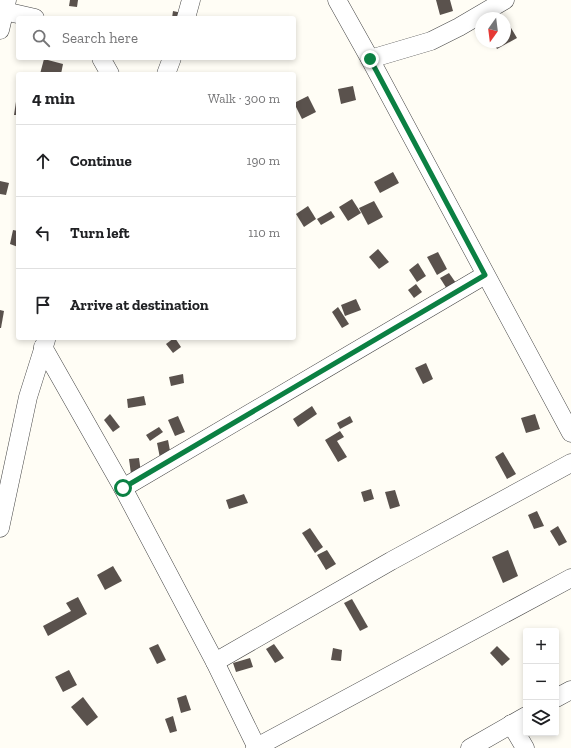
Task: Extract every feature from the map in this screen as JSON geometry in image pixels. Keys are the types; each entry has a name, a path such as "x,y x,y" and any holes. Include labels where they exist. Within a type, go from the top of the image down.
{"street":[{"path":"187,16 191,0"},
{"path":"337,0 571,433"},
{"path":"370,59 431,41 459,27 505,0"},
{"path":"0,30 4,7 29,16"},
{"path":"102,60 109,72"},
{"path":"167,72 171,60"},
{"path":"123,488 485,275"},
{"path":"45,343 90,432 123,488 215,662 256,748 571,578"},
{"path":"0,528 28,397 45,343"},
{"path":"215,662 391,561 571,463"},
{"path":"559,696 571,690"},
{"path":"470,748 518,720 525,748"}],"building":[{"path":"70,0 78,0 77,7 69,6"},
{"path":"436,0 450,0 453,11 440,15"},
{"path":"173,11 182,13 181,16 172,16"},
{"path":"511,28 517,38 511,41"},
{"path":"44,60 63,64 61,72 41,72"},
{"path":"353,86 356,100 341,104 338,89"},
{"path":"308,96 316,112 302,119 296,107 296,102"},
{"path":"16,102 16,115 14,115"},
{"path":"393,172 399,183 380,193 374,182"},
{"path":"0,181 9,183 6,195 0,194"},
{"path":"352,199 361,213 348,221 339,207"},
{"path":"374,201 383,217 368,225 359,208"},
{"path":"308,206 316,219 304,227 296,214"},
{"path":"331,211 335,217 321,225 317,219"},
{"path":"13,230 16,231 16,246 10,244"},
{"path":"378,249 389,262 379,269 369,257"},
{"path":"438,252 447,269 437,275 427,257"},
{"path":"418,263 426,276 417,282 409,270"},
{"path":"449,273 456,283 447,289 440,278"},
{"path":"416,284 422,292 414,298 408,290"},
{"path":"356,299 361,310 345,316 341,305"},
{"path":"338,307 349,324 342,328 332,312"},
{"path":"0,310 4,311 1,328 0,328"},
{"path":"171,340 176,340 181,347 173,353 166,344"},
{"path":"426,363 433,379 423,384 415,368"},
{"path":"183,374 184,383 171,386 169,377"},
{"path":"144,396 146,405 128,408 127,399"},
{"path":"312,406 317,414 298,427 293,419"},
{"path":"110,414 120,427 113,432 104,420"},
{"path":"535,414 540,429 526,433 521,418"},
{"path":"178,416 185,432 175,436 168,420"},
{"path":"350,416 353,422 340,429 337,423"},
{"path":"159,427 163,432 150,441 146,435"},
{"path":"340,431 344,437 337,441 347,457 338,462 325,440"},
{"path":"168,440 171,456 160,458 157,443"},
{"path":"503,452 516,474 507,479 495,457"},
{"path":"139,458 141,473 131,474 129,459"},
{"path":"371,489 374,499 364,502 361,492"},
{"path":"395,490 400,506 390,509 385,492"},
{"path":"244,494 248,503 229,509 226,500"},
{"path":"537,511 544,526 534,529 528,515"},
{"path":"558,526 567,542 559,546 550,531"},
{"path":"310,528 323,547 315,553 302,533"},
{"path":"327,550 336,564 326,570 317,555"},
{"path":"508,550 518,576 503,583 492,557"},
{"path":"113,566 122,581 105,590 97,575"},
{"path":"78,597 87,614 48,636 43,626 71,611 66,603"},
{"path":"352,599 368,627 360,631 344,603"},
{"path":"158,644 166,660 157,664 149,648"},
{"path":"274,644 284,658 275,663 266,649"},
{"path":"497,646 510,659 502,666 490,653"},
{"path":"333,648 342,650 341,661 331,660"},
{"path":"250,658 253,667 236,672 233,663"},
{"path":"69,670 77,685 63,692 55,677"},
{"path":"186,695 191,710 181,713 177,698"},
{"path":"83,697 98,717 87,726 71,707"},
{"path":"173,716 177,731 170,733 165,719"}],"route":[{"path":"123,488 485,275 370,59"}]}
